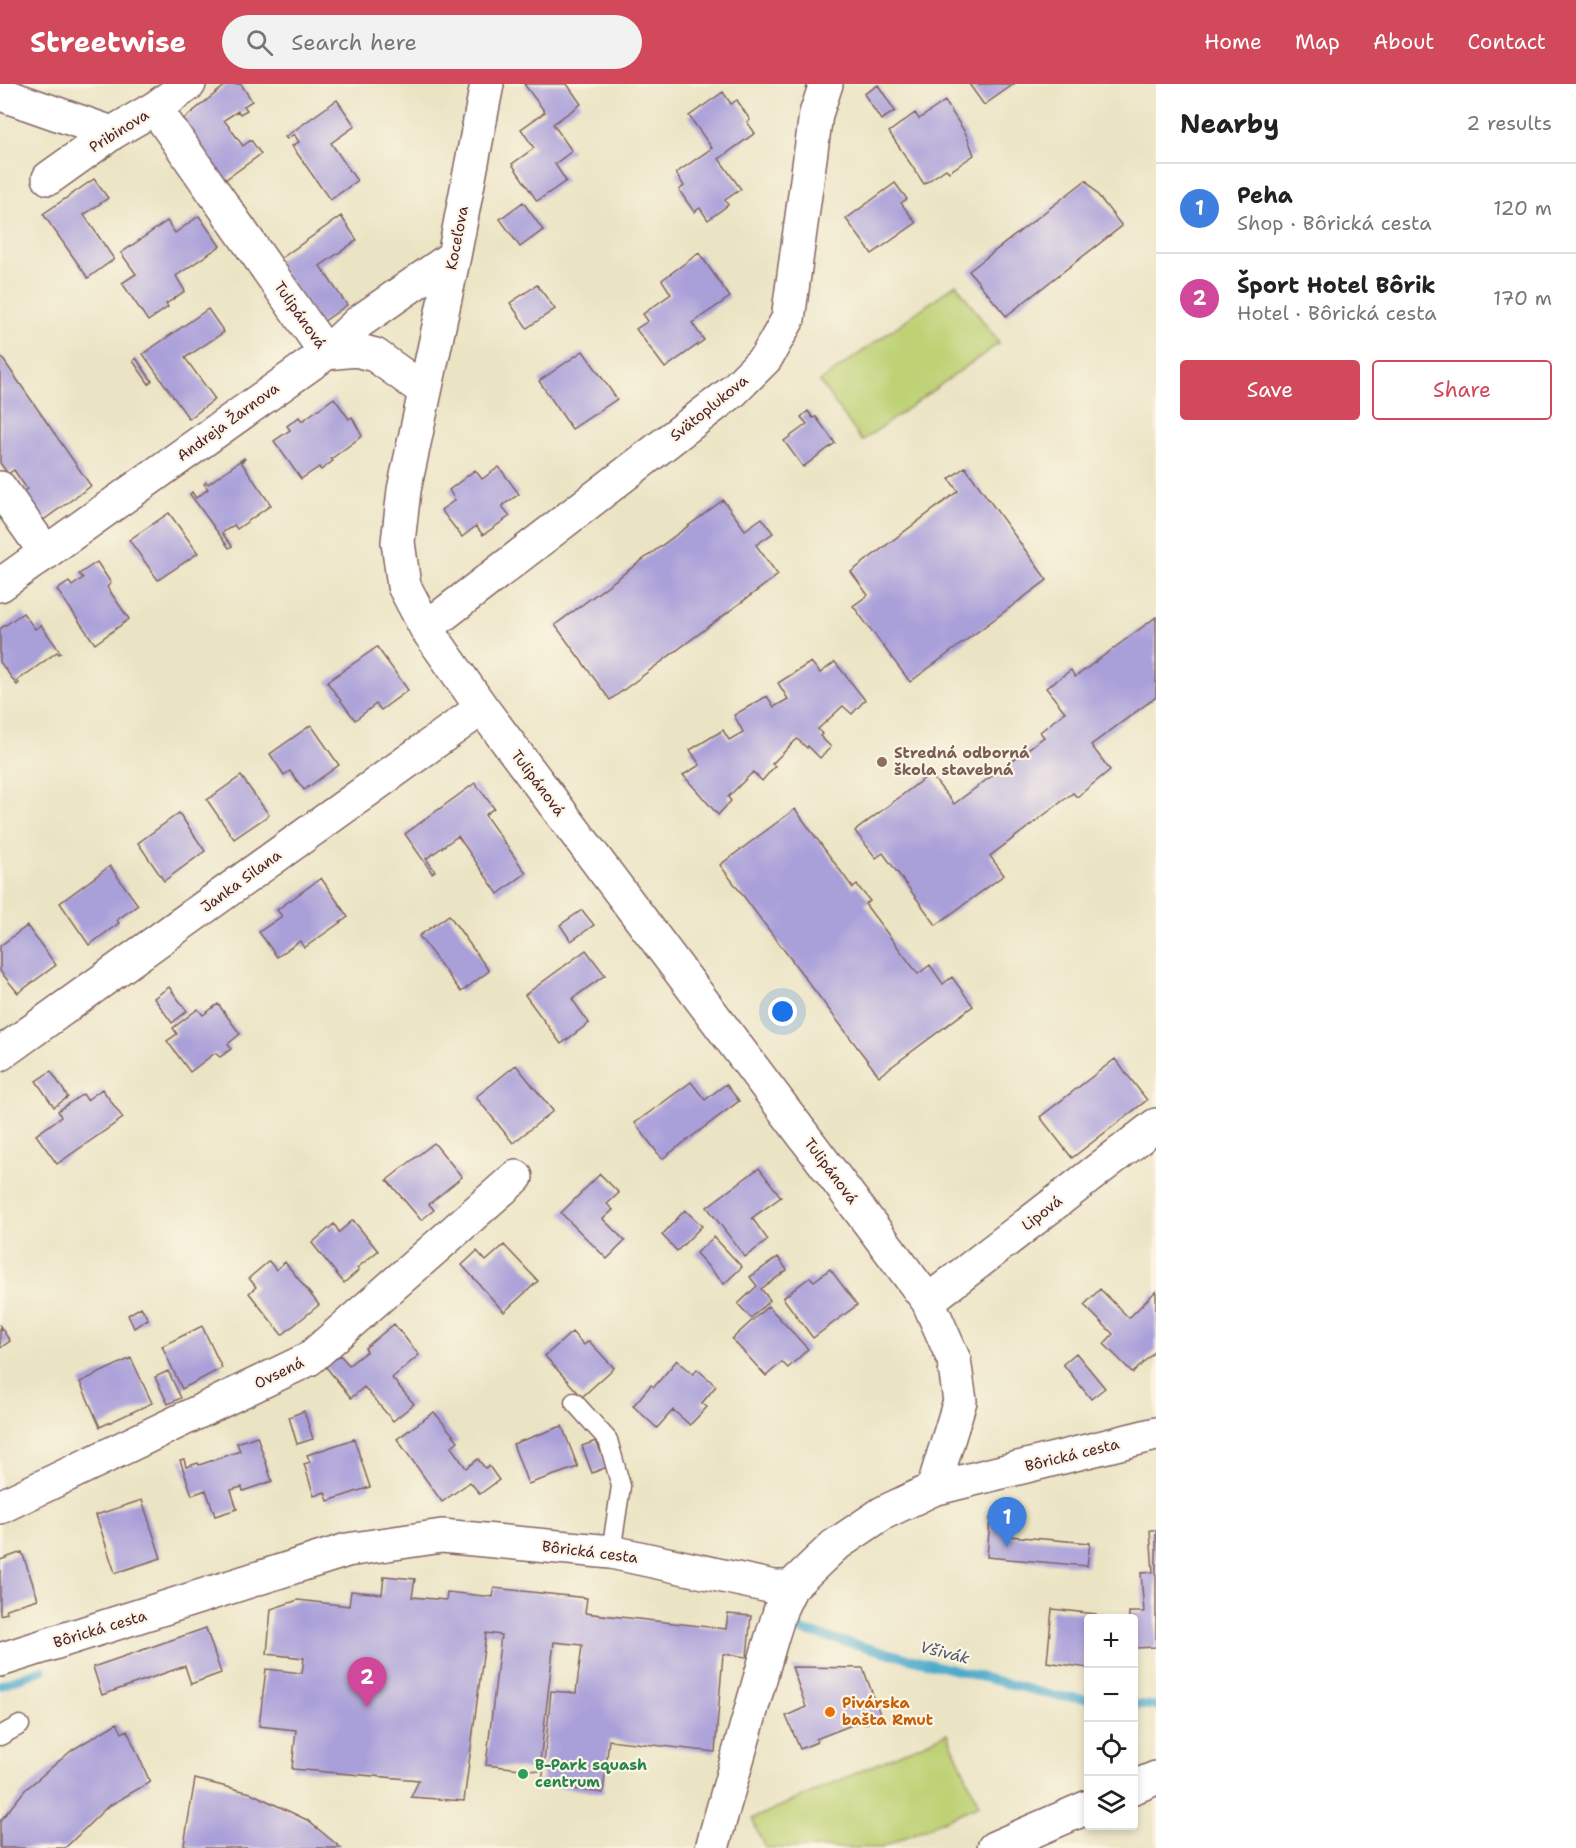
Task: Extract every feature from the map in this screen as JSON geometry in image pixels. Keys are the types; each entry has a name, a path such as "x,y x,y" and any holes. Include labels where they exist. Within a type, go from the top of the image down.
{"street":[{"name":"Pribinova","path":"49,178 111,133 155,108 189,84"},
{"name":"Koceľova","path":"425,391 487,84"},
{"name":"Svätoplukova","path":"426,628 733,392 766,358 788,319 816,114 826,84"},
{"path":"12,95 111,133"},
{"name":"Tulipánová","path":"155,108 326,353 357,350 375,355 425,391 404,490 398,542 404,586 426,628 482,708 928,1301 954,1360 960,1401 933,1489"},
{"name":"Andreja Žarnova","path":"0,585 326,353 359,322 454,256"},
{"path":"0,488 46,553"},
{"name":"Janka Silana","path":"0,1054 482,708"},
{"name":"Lipová","path":"928,1301 1156,1125"},
{"name":"Ovsená","path":"0,1507 309,1359 516,1177"},
{"name":"Bôrická cesta","path":"0,1660 347,1550 442,1536 612,1552 774,1587 786,1598 834,1546 883,1513 933,1489 1156,1434"},
{"path":"712,1848 771,1640 786,1598"},
{"path":"1138,1785 1156,1778"},
{"path":"994,1848 1084,1809"}],"lane":[{"path":"574,1402 608,1440 621,1486 612,1552"},
{"path":"0,1736 20,1725"}],"green space":[{"path":"956,284 999,343 862,441 820,382"},
{"path":"947,1733 979,1805 881,1848 765,1848 752,1819"}],"building":[{"path":"227,84 241,84 252,101 244,106 247,110 240,114 238,111 224,120 243,146 251,140 261,154 222,182 180,122"},
{"path":"524,84 567,84 581,104 553,124 572,151 555,164 566,181 537,201 512,164 534,148 521,129 545,112"},
{"path":"969,84 1014,84 984,105"},
{"path":"878,85 895,111 881,120 864,94"},
{"path":"723,92 731,104 737,100 750,120 747,122 755,133 719,159 741,189 725,200 728,205 708,220 700,208 694,212 679,190 684,186 676,173 712,148 689,116"},
{"path":"337,100 355,126 331,143 357,181 330,200 292,146 299,142 294,134 287,139 285,137"},
{"path":"945,101 966,134 974,155 949,172 946,169 924,184 889,132 915,113 919,119"},
{"path":"94,179 108,198 84,215 114,259 88,278 43,214"},
{"path":"1086,180 1122,226 1006,316 969,271"},
{"path":"895,183 907,199 901,203 916,223 872,254 846,219"},
{"path":"523,202 543,230 520,247 500,219"},
{"path":"199,216 220,246 176,276 185,291 166,304 168,307 148,321 122,283 136,274 121,253 167,221 175,233"},
{"path":"341,216 357,240 320,266 347,305 320,324 276,262"},
{"path":"699,253 730,297 692,323 704,340 665,368 636,329 648,321 643,314 671,294 662,280"},
{"path":"537,285 555,309 527,328 510,303"},
{"path":"208,309 224,332 185,358 215,399 189,419 143,354"},
{"path":"583,351 617,399 572,429 539,381"},
{"path":"0,355 91,486 42,521 21,493 27,489 14,470 8,474 0,463"},
{"path":"136,358 152,381 149,384 133,361"},
{"path":"334,398 349,419 352,417 362,436 331,459 333,461 321,470 319,467 301,479 274,441 290,430 287,426 299,417 302,421"},
{"path":"808,411 813,418 816,417 835,443 803,467 784,441 807,424 801,417"},
{"path":"244,458 241,462 271,505 237,529 234,525 222,533 232,546 229,548 190,494 192,492 196,498 208,489 204,484 206,482 208,484"},
{"path":"499,467 519,494 502,506 510,516 483,535 476,526 462,537 441,510 455,500 449,490 475,470 482,479"},
{"path":"965,467 1047,580 910,682 853,606 868,595 851,572 958,491 949,479"},
{"path":"723,500 745,530 762,518 773,533 756,545 778,575 610,700 555,625"},
{"path":"169,513 198,553 158,580 129,540"},
{"path":"97,562 111,583 107,587 129,619 95,644 57,590 69,582 72,586 83,578 79,574"},
{"path":"23,613 35,629 41,625 61,653 57,652 17,681 19,683 17,685 0,662 0,629"},
{"path":"1156,617 1156,697 1091,745 1110,770 1077,797 1073,793 990,856 1004,875 936,925 883,853 876,858 855,831 930,774 954,804 1044,737 1040,732 1065,712 1046,688 1071,670 1075,677"},
{"path":"377,647 408,690 381,710 376,704 355,720 327,682"},
{"path":"811,662 820,673 835,662 865,700 852,714 843,706 818,729 822,734 820,736 831,747 820,758 797,739 772,764 775,766 762,781 753,772 728,797 731,801 718,815 683,775 700,765 690,750 723,730 729,740 743,732 734,715 767,696 774,707 788,699 778,683"},
{"path":"311,725 339,765 304,790 290,771 284,775 270,754"},
{"path":"241,776 269,815 234,839 207,800"},
{"path":"475,783 494,808 485,815 526,873 498,894 458,836 426,859 435,871 432,873 405,834"},
{"path":"795,809 853,888 857,885 870,901 865,904 918,974 930,965 943,984 952,977 973,1006 879,1076 720,865"},
{"path":"179,813 205,851 164,881 138,843"},
{"path":"110,866 138,905 117,920 119,923 89,945 60,903"},
{"path":"321,878 348,917 304,948 300,941 277,957 259,932 282,916 277,910"},
{"path":"582,910 594,925 571,941 560,925"},
{"path":"449,915 489,971 461,992 419,936"},
{"path":"27,926 56,965 18,993 0,971 0,946"},
{"path":"586,950 605,975 572,999 589,1023 561,1044 525,995"},
{"path":"169,987 187,1011 172,1023 154,998"},
{"path":"218,1004 240,1034 228,1044 231,1049 220,1057 215,1053 190,1072 167,1041 177,1034 173,1028 198,1009 203,1015"},
{"path":"1115,1059 1147,1100 1072,1158 1040,1117"},
{"path":"516,1065 553,1111 513,1143 476,1097"},
{"path":"51,1071 68,1097 54,1107 36,1081"},
{"path":"691,1082 705,1100 726,1084 739,1101 662,1159 635,1123"},
{"path":"102,1089 123,1118 57,1164 36,1135 61,1117 58,1111 83,1094 87,1100"},
{"path":"434,1143 462,1177 429,1204 434,1210 421,1220 387,1180"},
{"path":"759,1168 781,1197 752,1218 768,1240 745,1257 707,1207"},
{"path":"600,1174 619,1193 607,1204 613,1210 603,1219 625,1241 607,1259 561,1213"},
{"path":"685,1210 702,1226 677,1251 662,1235"},
{"path":"353,1220 378,1251 357,1268 359,1270 344,1283 312,1243 334,1224 339,1232"},
{"path":"714,1237 742,1267 724,1284 696,1253"},
{"path":"504,1245 538,1281 504,1312 462,1265 477,1251 486,1261"},
{"path":"778,1257 787,1270 761,1289 770,1300 751,1318 738,1304 757,1286 750,1277"},
{"path":"269,1261 276,1270 285,1262 319,1305 282,1335 249,1293 256,1287 249,1278"},
{"path":"830,1269 857,1305 813,1338 783,1298 810,1277 814,1281"},
{"path":"1100,1289 1129,1318 1156,1291 1156,1350 1133,1373 1104,1344 1113,1334 1084,1305"},
{"path":"768,1306 808,1349 788,1368 782,1362 766,1376 732,1339"},
{"path":"141,1307 148,1319 134,1328 128,1315"},
{"path":"394,1324 419,1355 392,1378 414,1404 393,1421 364,1387 351,1398 326,1367 340,1355 349,1365"},
{"path":"0,1326 10,1341 0,1348"},
{"path":"202,1326 222,1368 182,1389 162,1346"},
{"path":"572,1332 584,1345 589,1341 614,1368 582,1397 545,1356"},
{"path":"1076,1353 1105,1388 1091,1399 1063,1364"},
{"path":"131,1358 152,1403 100,1427 80,1382"},
{"path":"677,1360 693,1374 697,1369 716,1386 702,1403 707,1407 690,1425 673,1410 657,1428 633,1406 651,1385 654,1387"},
{"path":"168,1371 181,1398 168,1404 155,1377"},
{"path":"304,1411 313,1439 297,1444 289,1417"},
{"path":"434,1412 458,1441 451,1447 466,1468 478,1459 485,1468 489,1466 499,1480 480,1494 470,1482 442,1502 397,1439"},
{"path":"562,1426 578,1467 528,1484 513,1444"},
{"path":"257,1436 272,1481 243,1491 242,1487 231,1490 237,1509 215,1516 206,1490 192,1495 180,1460 184,1459 186,1467 198,1463 199,1465 240,1451 237,1443"},
{"path":"354,1439 370,1487 328,1501 325,1492 314,1496 304,1464 310,1462 307,1455"},
{"path":"596,1441 607,1467 592,1473 582,1446"},
{"path":"142,1500 161,1558 115,1573 96,1515"},
{"path":"990,1518 1009,1520 1008,1536 1090,1543 1087,1566 987,1557"},
{"path":"1150,1530 1156,1530 1156,1647 1138,1648 1138,1614 1129,1614 1129,1612 1144,1612 1141,1573 1153,1572"},
{"path":"22,1552 38,1599 6,1609 7,1613 0,1615 0,1560"},
{"path":"384,1576 415,1579 412,1597 446,1600 447,1592 493,1597 494,1588 587,1598 585,1613 726,1629 728,1614 751,1616 747,1657 723,1654 715,1752 609,1740 603,1793 542,1785 551,1691 576,1693 582,1645 554,1642 539,1771 486,1765 501,1635 486,1633 464,1801 411,1797 419,1780 292,1769 296,1730 259,1726 266,1669 302,1673 304,1658 267,1654 271,1609 298,1600 349,1606 351,1591 382,1594"},
{"path":"1052,1609 1096,1614 1084,1614 1084,1667 1047,1662"},
{"path":"206,1628 221,1673 191,1684 185,1666 102,1695 93,1667"},
{"path":"792,1667 863,1668 881,1717 864,1724 862,1721 816,1739 817,1742 800,1749 786,1716 806,1707"},
{"path":"117,1723 122,1733 127,1730 150,1782 107,1807 65,1848 0,1848 0,1821 25,1790 72,1750"},
{"path":"195,1779 251,1793 307,1820 341,1848 197,1848 184,1845"}],"waterway":[{"name":"Všivák","path":"795,1629 1055,1696 1084,1699"},
{"name":"Všivák","path":"0,1685 42,1670"},
{"name":"Všivák","path":"1138,1704 1156,1706"}],"place":[{"name":"Stredná odborná škola stavebná","path":"882,762"},
{"name":"Peha","path":"1007,1547"},
{"name":"Šport Hotel Bôrik","path":"367,1707"},
{"name":"Pivárska bašta Rmut","path":"830,1712"},
{"name":"B-Park squash centrum","path":"523,1774"}]}
